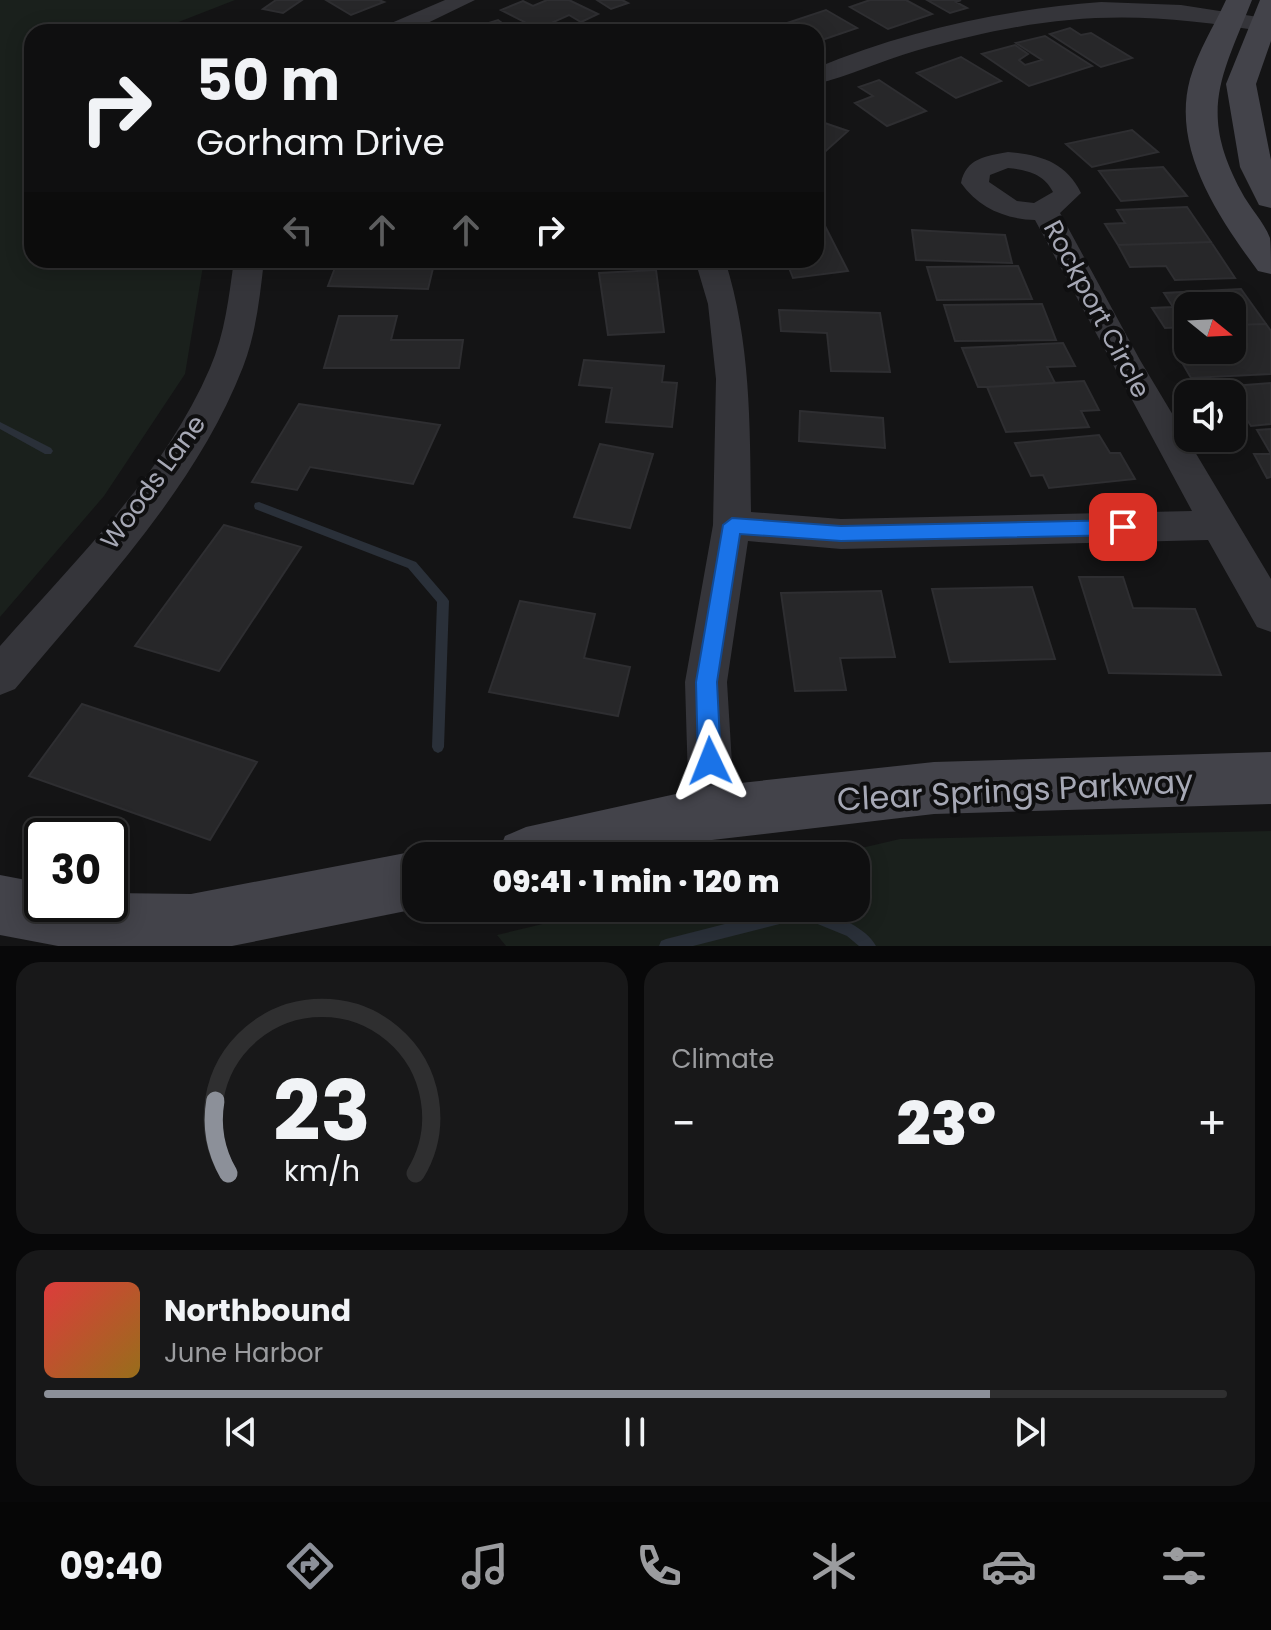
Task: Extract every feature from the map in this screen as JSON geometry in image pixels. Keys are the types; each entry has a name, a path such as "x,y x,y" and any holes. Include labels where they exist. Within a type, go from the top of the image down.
{"street":[{"path":"408,24 464,0"},
{"path":"824,74 918,43 1053,9 1127,4 1235,8 1268,18 1243,72 1241,97 1256,167 1271,198"},
{"path":"1235,8 1202,91 1206,140 1228,203 1271,263"},
{"name":"Rockport Circle","path":"1044,210 1217,525 1271,615"},
{"name":"Woods Lane","path":"0,676 133,517 192,436 227,366 247,268"},
{"path":"712,268 723,304 733,379 732,525 706,682 712,813"},
{"path":"732,525 841,534 1217,525"},
{"name":"Clear Springs Parkway","path":"587,842 712,813 934,788 1271,778"},
{"path":"0,905 96,923 187,935 402,883"}],"shaded area":[{"path":"0,0 235,0 174,24 24,24 24,268 203,268 185,374 104,496 0,617"},
{"path":"1271,831 1271,946 506,946 497,935 551,922 870,922 870,846 900,839"}],"building":[{"path":"276,0 302,0 283,13 263,9"},
{"path":"326,0 379,0 384,2 351,15"},
{"path":"547,0 569,0 598,14 581,22 569,15 549,24 528,24 501,10 523,1 533,6"},
{"path":"597,0 622,0 628,3 611,9"},
{"path":"870,0 906,0 932,14 888,29 850,7"},
{"path":"927,0 961,0 956,2 967,8 950,13"},
{"path":"826,10 857,28 824,39 824,24 784,24"},
{"path":"1070,28 1081,35 1091,33 1132,58 1101,67 1050,34"},
{"path":"1045,36 1092,66 1029,86 982,54 1015,45 1028,54 1019,60 1025,65 1042,60 1016,43"},
{"path":"961,57 1001,81 956,98 917,73"},
{"path":"879,80 926,111 887,126 855,103 873,96 859,87"},
{"path":"824,123 848,131 824,153"},
{"path":"1132,130 1158,152 1092,167 1066,144"},
{"path":"1163,167 1187,196 1121,201 1099,171"},
{"path":"1187,207 1211,242 1118,245 1105,224 1125,223 1117,210"},
{"path":"824,226 848,271 793,278 789,268 824,268"},
{"path":"912,230 1005,235 1012,263 916,260"},
{"path":"1211,242 1235,278 1175,280 1166,266 1130,267 1118,245"},
{"path":"1018,266 1032,299 937,300 927,267"},
{"path":"335,268 433,268 428,289 328,286"},
{"path":"656,270 664,332 608,335 599,273"},
{"path":"1241,289 1243,292 1183,292"},
{"path":"1174,292 1174,328 1165,328 1152,308 1173,307 1164,293"},
{"path":"1246,296 1266,324 1246,325"},
{"path":"1042,304 1056,340 955,341 944,305"},
{"path":"779,310 880,313 890,372 831,371 827,333 781,331"},
{"path":"339,316 397,316 391,340 463,340 459,368 324,368"},
{"path":"1266,324 1271,331 1271,374 1191,378 1183,364 1246,364 1246,325"},
{"path":"1063,343 1075,366 1047,367 1055,383 987,387 978,387 962,348"},
{"path":"584,360 664,366 662,382 677,383 672,427 606,422 612,388 579,385"},
{"path":"1084,381 1099,410 1081,411 1089,427 1006,432 987,387"},
{"path":"1271,383 1271,424 1251,426 1246,418 1246,385"},
{"path":"299,404 440,425 413,484 310,467 297,490 252,482"},
{"path":"800,411 883,418 885,448 799,441"},
{"path":"1271,429 1271,454 1257,430"},
{"path":"1099,435 1110,453 1120,453 1135,479 1049,488 1043,475 1031,476 1015,443"},
{"path":"600,444 653,454 630,528 574,517"},
{"path":"1254,454 1271,454 1271,477 1267,478"},
{"path":"224,525 301,547 219,671 135,646"},
{"path":"1079,577 1123,577 1133,608 1195,609 1221,675 1109,673"},
{"path":"1032,587 1055,659 950,662 932,589"},
{"path":"881,591 895,657 840,658 846,690 795,691 781,593"},
{"path":"520,601 595,614 584,658 630,667 618,716 489,692"},
{"path":"82,704 257,762 210,840 29,776"}],"waterway":[{"path":"0,425 48,451"},
{"path":"259,506 412,565 443,601 438,747"},
{"path":"666,946 803,911 852,931 869,946"}],"route":[{"path":"710,761 706,682 732,525 841,534 1123,527"}]}
